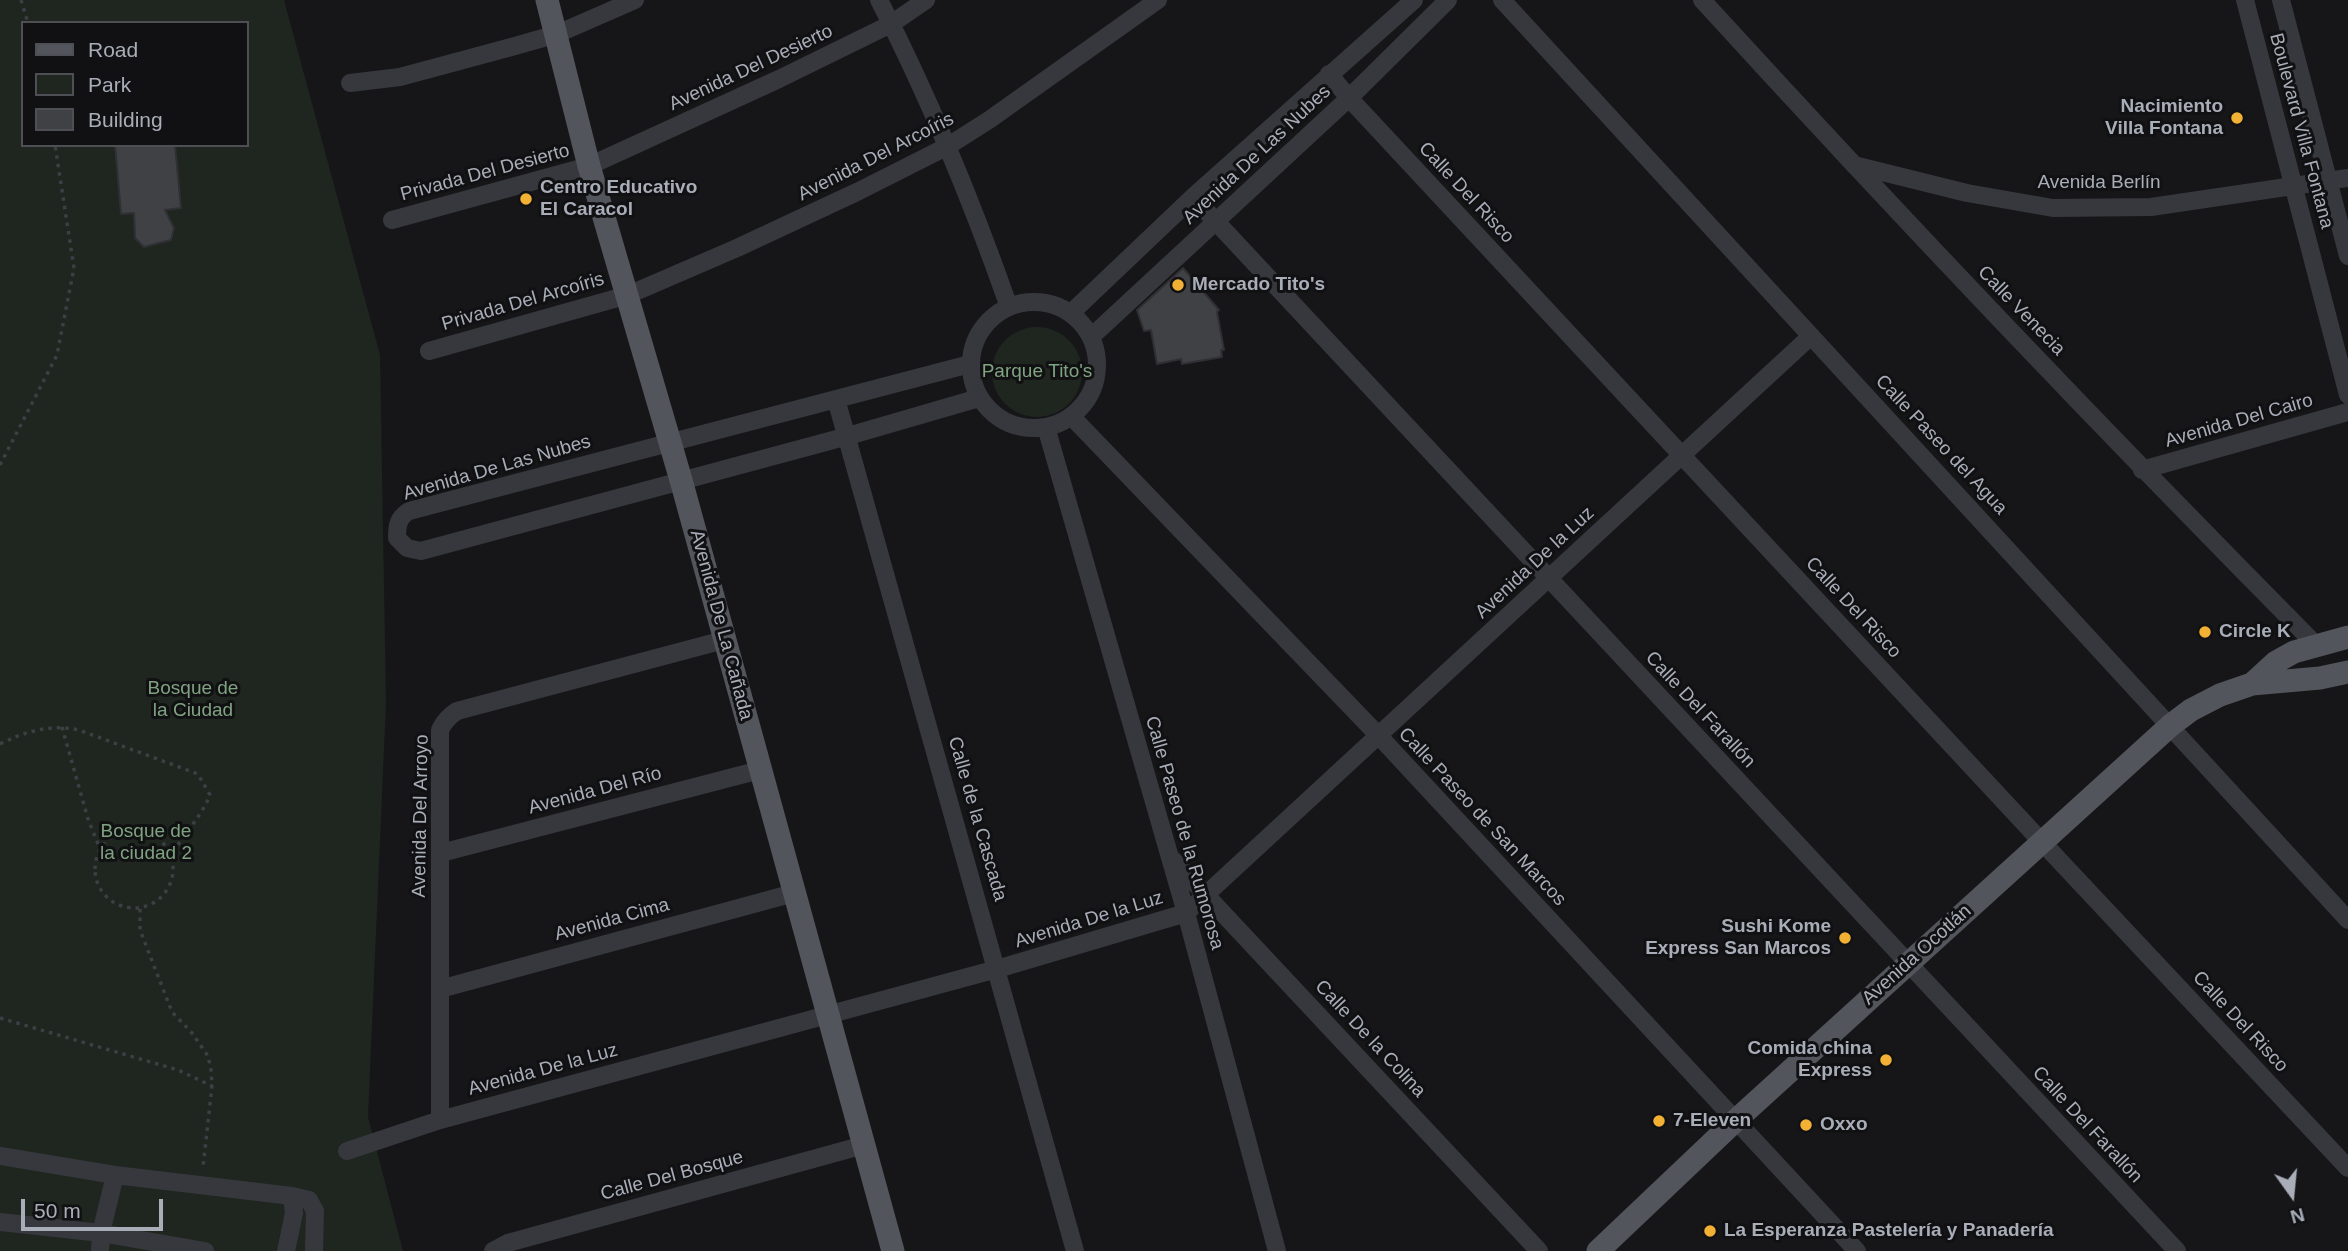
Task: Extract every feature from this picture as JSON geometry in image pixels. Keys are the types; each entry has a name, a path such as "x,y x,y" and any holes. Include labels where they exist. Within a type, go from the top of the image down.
{"main road":[{"name":"Avenida De La Cañada","path":"547,0 589,166 681,480 892,1251"},
{"name":"Avenida Ocotlán","path":"2252,684 2276,662 2294,652 2348,636"},
{"name":"Avenida Ocotlán","path":"1598,1251 1735,1121 2171,725 2191,710 2220,695 2252,684 2346,675"}],"street":[{"path":"351,83 400,77 451,65 557,34 635,0"},
{"path":"879,0 980,223 1009,307"},
{"name":"Avenida Del Desierto","path":"589,166 779,79 891,24 926,0"},
{"name":"Avenida Del Arcoíris","path":"628,295 761,237 891,176 947,146 989,120 1158,0"},
{"name":"Avenida De Las Nubes","path":"1071,313 1193,197 1414,0"},
{"name":"Avenida De Las Nubes","path":"1091,337 1349,98 1448,0"},
{"name":"Calle Paseo del Agua","path":"1502,0 2348,920"},
{"name":"Calle Venecia","path":"1702,0 1853,165 2142,470 2316,645"},
{"name":"Boulevard Villa Fontana","path":"2245,0 2348,395"},
{"name":"Boulevard Villa Fontana","path":"2281,0 2348,256"},
{"name":"Calle Del Risco","path":"1329,74 2348,1168"},
{"name":"Avenida Berlín","path":"1853,165 1967,193 2053,208 2151,206 2348,178"},
{"name":"Privada Del Desierto","path":"392,220 589,166"},
{"name":"Calle Del Farallón","path":"1193,197 2177,1251"},
{"name":"Privada Del Arcoíris","path":"429,351 628,295"},
{"path":"1030,302 1052,304 1071,313 1083,324 1091,337 1097,358 1096,380 1086,401 1071,416 1046,427 1020,427 997,416 979,398 970,364 976,340 982,330 989,321 1009,307 1030,302"},
{"name":"Avenida De la Luz","path":"348,1151 440,1120 997,969 1186,913 1811,336"},
{"name":"Avenida De Las Nubes","path":"970,364 409,511 401,516 397,538 407,548 421,551 979,398"},
{"name":"Calle de la Cascada","path":"836,399 1075,1251"},
{"name":"Avenida Del Cairo","path":"2142,470 2348,412"},
{"name":"Calle Paseo de San Marcos","path":"1071,416 1379,736 1857,1251"},
{"name":"Calle Paseo de la Rumorosa","path":"1046,427 1186,913 1277,1251"},
{"name":"Avenida Del Arroyo","path":"440,1120 440,730 450,715 457,711 724,640"},
{"name":"Avenida Del Río","path":"441,853 760,770"},
{"name":"Calle De la Colina","path":"1170,857 1539,1251"},
{"name":"Avenida Cima","path":"440,989 794,893"},
{"name":"Calle Del Bosque","path":"493,1251 508,1243 864,1145"},
{"path":"0,1156 115,1175 309,1199 315,1211 314,1251"},
{"path":"101,1242 115,1175"},
{"path":"286,1251 293,1213 292,1196"},
{"path":"0,1222 101,1242 205,1251"},
{"path":"1272,1231 1290,1251"}],"path":[{"path":"21,0 27,21"},
{"path":"0,464 57,355 74,268 55,147"},
{"path":"62,727 88,819 100,849"},
{"path":"0,744 20,734 62,727 79,730 198,774 210,795 204,809 172,854"},
{"path":"128,829 146,831 162,839 172,854 174,872 169,889 157,902 140,909 122,907 107,898 97,883 94,866 100,849 112,836 128,829"},
{"path":"140,909 140,930 172,1012 192,1033 208,1056 212,1086 201,1185"},
{"path":"0,1018 178,1070 212,1086"}],"green space":[{"name":"Bosque de la Ciudad","path":"0,0 284,0 380,355 386,703 368,1117 403,1251 0,1251"},
{"name":"Parque Tito's","path":"1037,327 1054,330 1069,340 1079,355 1082,372 1079,389 1069,404 1054,414 1037,417 1020,414 1005,404 995,389 992,372 995,355 1005,340 1020,330"}],"building":[{"path":"115,147 175,147 181,208 165,210 174,228 171,240 144,247 135,238 134,213 121,214"},
{"path":"1183,268 1219,310 1217,312 1224,350 1221,350 1222,357 1182,364 1181,359 1157,364 1151,330 1144,331 1137,310"}],"place":[{"name":"Nacimiento Villa Fontana","path":"2237,118"},
{"name":"Centro Educativo El Caracol","path":"526,199"},
{"name":"Mercado Tito's","path":"1178,285"},
{"name":"Circle K","path":"2205,632"},
{"name":"Sushi Kome Express San Marcos","path":"1845,938"},
{"name":"Comida china Express","path":"1886,1060"},
{"name":"7-Eleven","path":"1659,1121"},
{"name":"Oxxo","path":"1806,1125"},
{"name":"La Esperanza Pastelería y Panadería","path":"1710,1231"}],"park label":[{"name":"Bosque de la ciudad 2","path":"146,843"}]}
